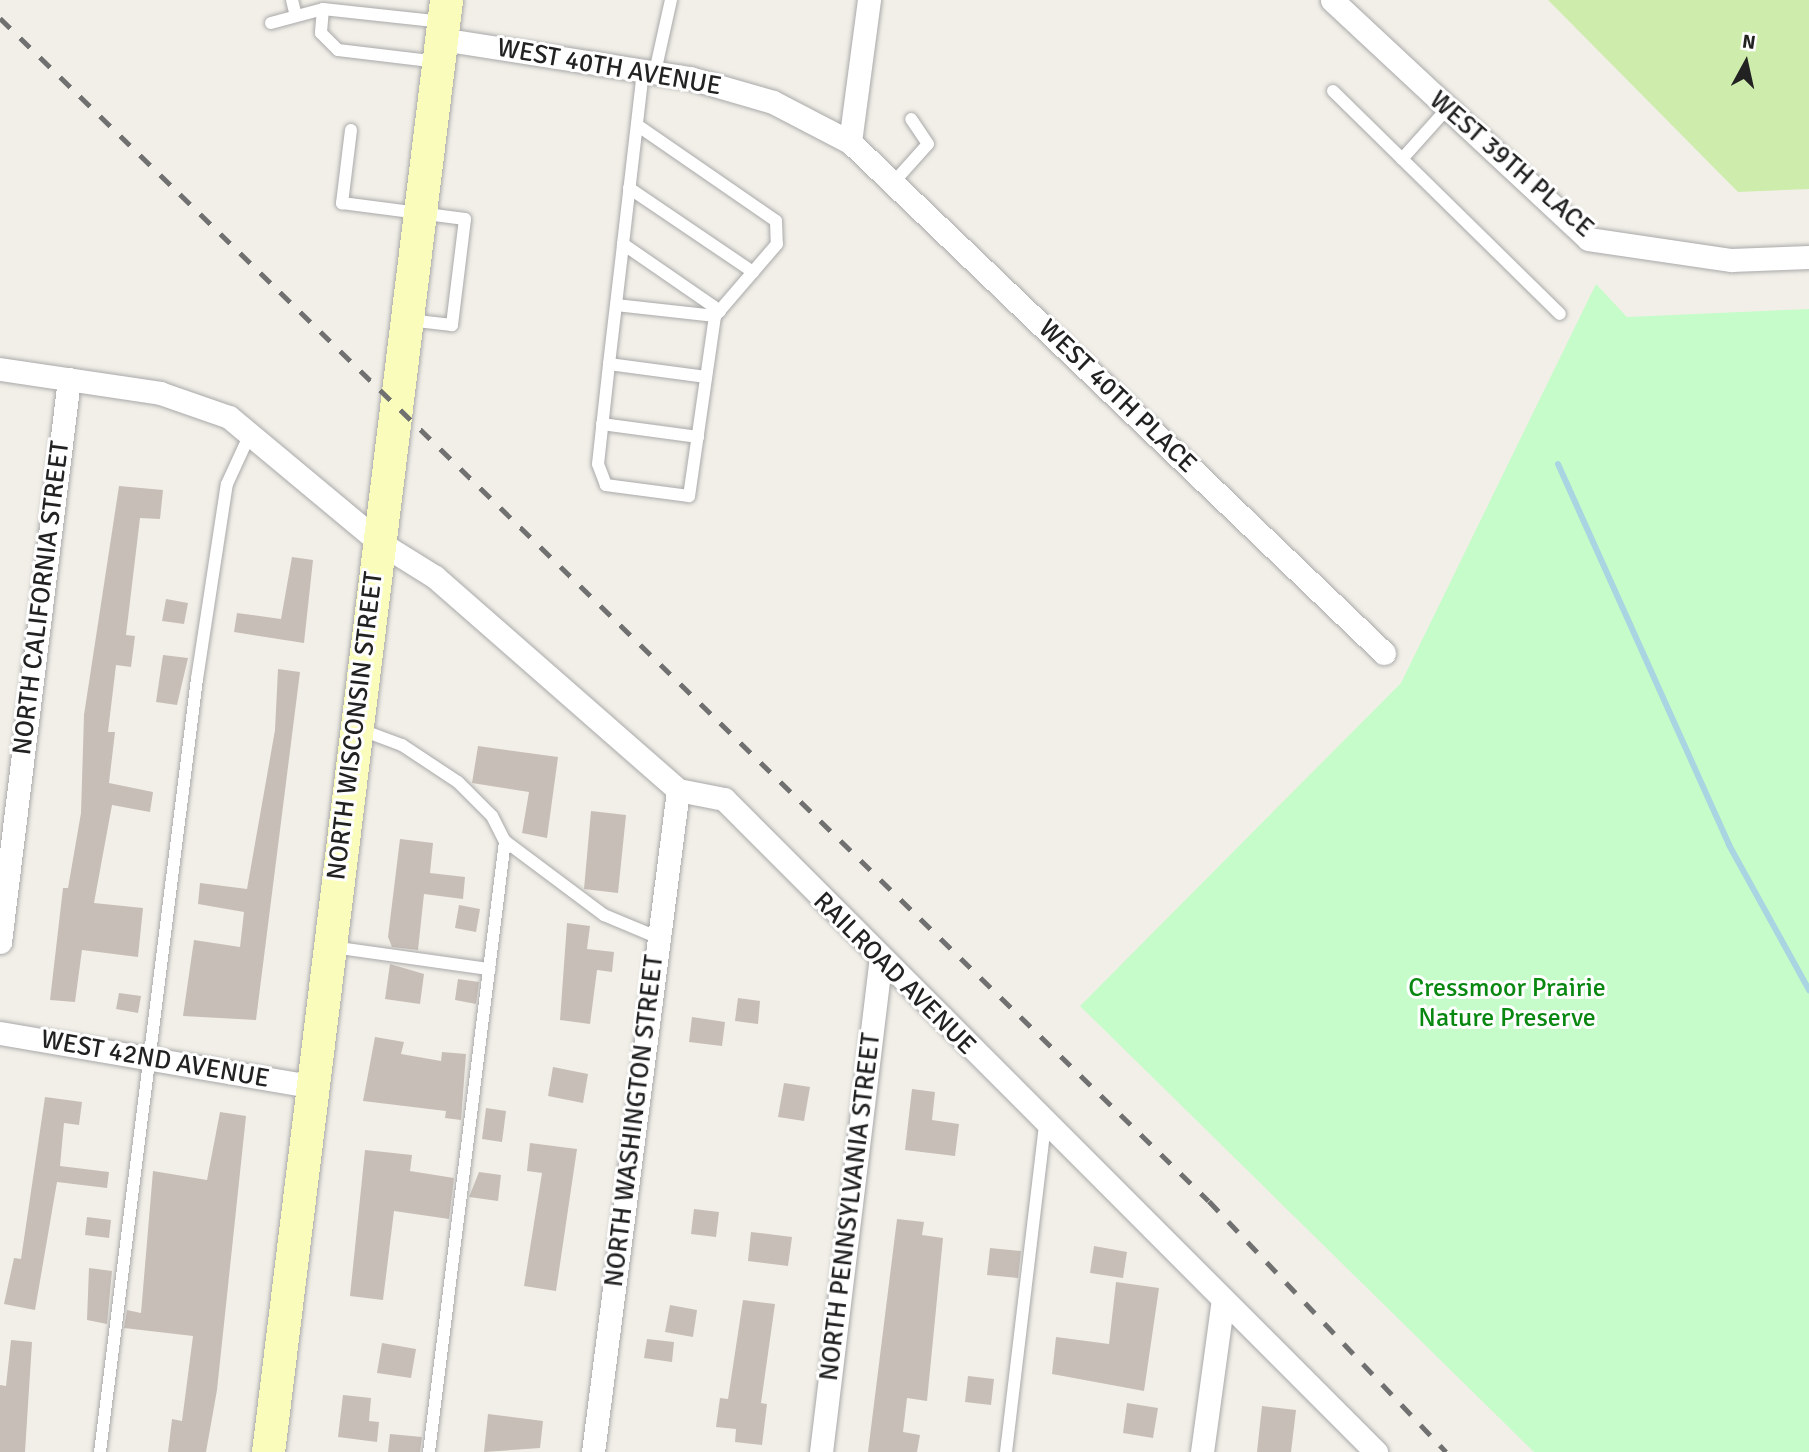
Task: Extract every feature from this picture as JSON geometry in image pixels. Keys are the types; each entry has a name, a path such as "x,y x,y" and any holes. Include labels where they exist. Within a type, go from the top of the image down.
{"street":[{"path":"850,142 869,0"},
{"name":"WEST 39TH PLACE","path":"1332,0 1445,111 1588,239 1731,260 1809,257"},
{"name":"WEST 40TH AVENUE","path":"442,31 649,71 774,102 850,142"},
{"name":"NORTH WISCONSIN STREET","path":"268,1452 310,1086 408,320 442,31"},
{"name":"WEST 40TH PLACE","path":"850,142 1384,653"},
{"path":"0,369 160,393 229,417 379,542 435,577 678,790"},
{"name":"NORTH CALIFORNIA STREET","path":"0,942 69,379"},
{"name":"NORTH WASHINGTON STREET","path":"593,1452 678,790"},
{"name":"RAILROAD AVENUE","path":"678,790 724,799 880,963 1376,1452"},
{"name":"NORTH PENNSYLVANIA STREET","path":"821,1452 880,963"},
{"name":"WEST 42ND AVENUE","path":"0,1034 310,1086"},
{"path":"1202,1452 1223,1299"}],"lane":[{"path":"292,0 296,16"},
{"path":"637,125 776,221 777,244 717,313 690,496 606,485 598,464 637,125 649,71 671,0"},
{"path":"323,9 321,33 338,50 442,31"},
{"path":"271,23 323,9 442,31"},
{"path":"1333,91 1560,314"},
{"path":"1402,159 1445,111"},
{"path":"893,183 928,144 911,119"},
{"path":"351,130 342,203 465,219 452,325 408,320"},
{"path":"629,188 753,272"},
{"path":"623,244 717,313"},
{"path":"616,305 717,313"},
{"path":"609,364 706,377"},
{"path":"602,424 698,437"},
{"path":"100,1452 227,484 250,434"},
{"path":"356,728 402,745 458,782 492,817 505,841 604,915 659,938"},
{"path":"429,1452 505,841"},
{"path":"328,946 489,969"},
{"path":"1006,1452 1045,1125"}],"green space":[{"path":"1548,0 1809,0 1809,189 1738,192"},
{"name":"Cressmoor Prairie Nature Preserve","path":"1596,284 1627,317 1809,309 1809,1452 1534,1452 1080,1006 1401,683"}],"building":[{"path":"119,486 163,490 160,519 140,518 126,635 135,636 131,667 116,665 108,732 115,732 109,783 153,792 150,812 112,805 94,903 143,908 138,957 82,950 75,1002 50,1000 63,888 68,888 81,813 84,715"},
{"path":"292,557 313,560 304,643 234,632 237,613 281,619"},
{"path":"166,599 188,603 184,624 162,621"},
{"path":"163,655 188,658 177,705 156,702"},
{"path":"278,669 300,672 256,1020 183,1016 194,940 240,947 244,912 198,904 200,883 247,889 275,730"},
{"path":"478,746 558,757 547,838 522,833 529,792 472,783"},
{"path":"591,811 626,815 618,893 584,889"},
{"path":"400,839 433,843 430,873 465,877 463,899 424,894 418,950 392,947 388,937"},
{"path":"459,905 480,909 476,932 455,928"},
{"path":"567,923 590,926 587,949 614,952 612,972 597,970 590,1024 560,1020"},
{"path":"390,964 424,974 420,1004 385,999"},
{"path":"458,979 479,982 476,1004 455,1000"},
{"path":"119,993 141,996 138,1013 116,1009"},
{"path":"738,998 760,1001 758,1024 735,1021"},
{"path":"692,1017 725,1022 722,1046 689,1042"},
{"path":"375,1037 404,1042 401,1054 441,1061 442,1052 466,1054 461,1120 445,1118 446,1111 363,1101"},
{"path":"553,1067 588,1074 583,1103 548,1096"},
{"path":"784,1083 810,1087 804,1121 778,1117"},
{"path":"912,1089 935,1092 932,1120 959,1124 955,1156 905,1150"},
{"path":"45,1097 82,1102 79,1125 64,1123 60,1166 109,1172 107,1188 57,1182 35,1310 4,1304 14,1258 21,1259"},
{"path":"486,1108 506,1111 502,1142 482,1139"},
{"path":"220,1112 246,1116 217,1390 206,1452 168,1452 172,1419 182,1421 193,1336 124,1328 127,1310 141,1313 153,1171 207,1180"},
{"path":"530,1143 577,1149 556,1291 524,1286 542,1173 527,1171"},
{"path":"365,1150 412,1155 410,1171 454,1178 449,1219 394,1211 383,1300 350,1296"},
{"path":"479,1172 501,1175 498,1201 469,1197"},
{"path":"694,1209 719,1212 716,1237 691,1234"},
{"path":"87,1217 111,1220 109,1238 85,1235"},
{"path":"897,1219 924,1222 922,1235 943,1238 927,1401 907,1398 903,1432 920,1435 917,1452 868,1452"},
{"path":"751,1232 792,1237 788,1266 748,1261"},
{"path":"1094,1246 1127,1252 1123,1278 1090,1273"},
{"path":"990,1248 1021,1251 1018,1278 987,1275"},
{"path":"89,1268 112,1271 107,1324 87,1320"},
{"path":"1116,1282 1159,1288 1144,1391 1052,1374 1056,1337 1109,1344"},
{"path":"743,1300 775,1304 761,1403 767,1404 762,1445 735,1442 736,1429 716,1427 720,1398 728,1399"},
{"path":"670,1305 697,1310 693,1337 665,1332"},
{"path":"647,1339 674,1342 672,1362 644,1358"},
{"path":"11,1340 32,1342 25,1452 0,1452 0,1385 6,1386"},
{"path":"382,1343 416,1349 411,1378 377,1373"},
{"path":"968,1376 994,1379 991,1405 965,1402"},
{"path":"343,1395 371,1398 369,1421 379,1422 377,1442 338,1437"},
{"path":"1127,1403 1158,1408 1153,1438 1123,1433"},
{"path":"1262,1406 1296,1410 1291,1452 1257,1452"},
{"path":"488,1414 543,1421 540,1448 484,1452"},
{"path":"390,1434 422,1437 420,1452 388,1452"}],"waterway":[{"path":"1558,464 1729,845 1809,990"}],"railway":[{"path":"0,18 1209,1201 1446,1452"}]}
